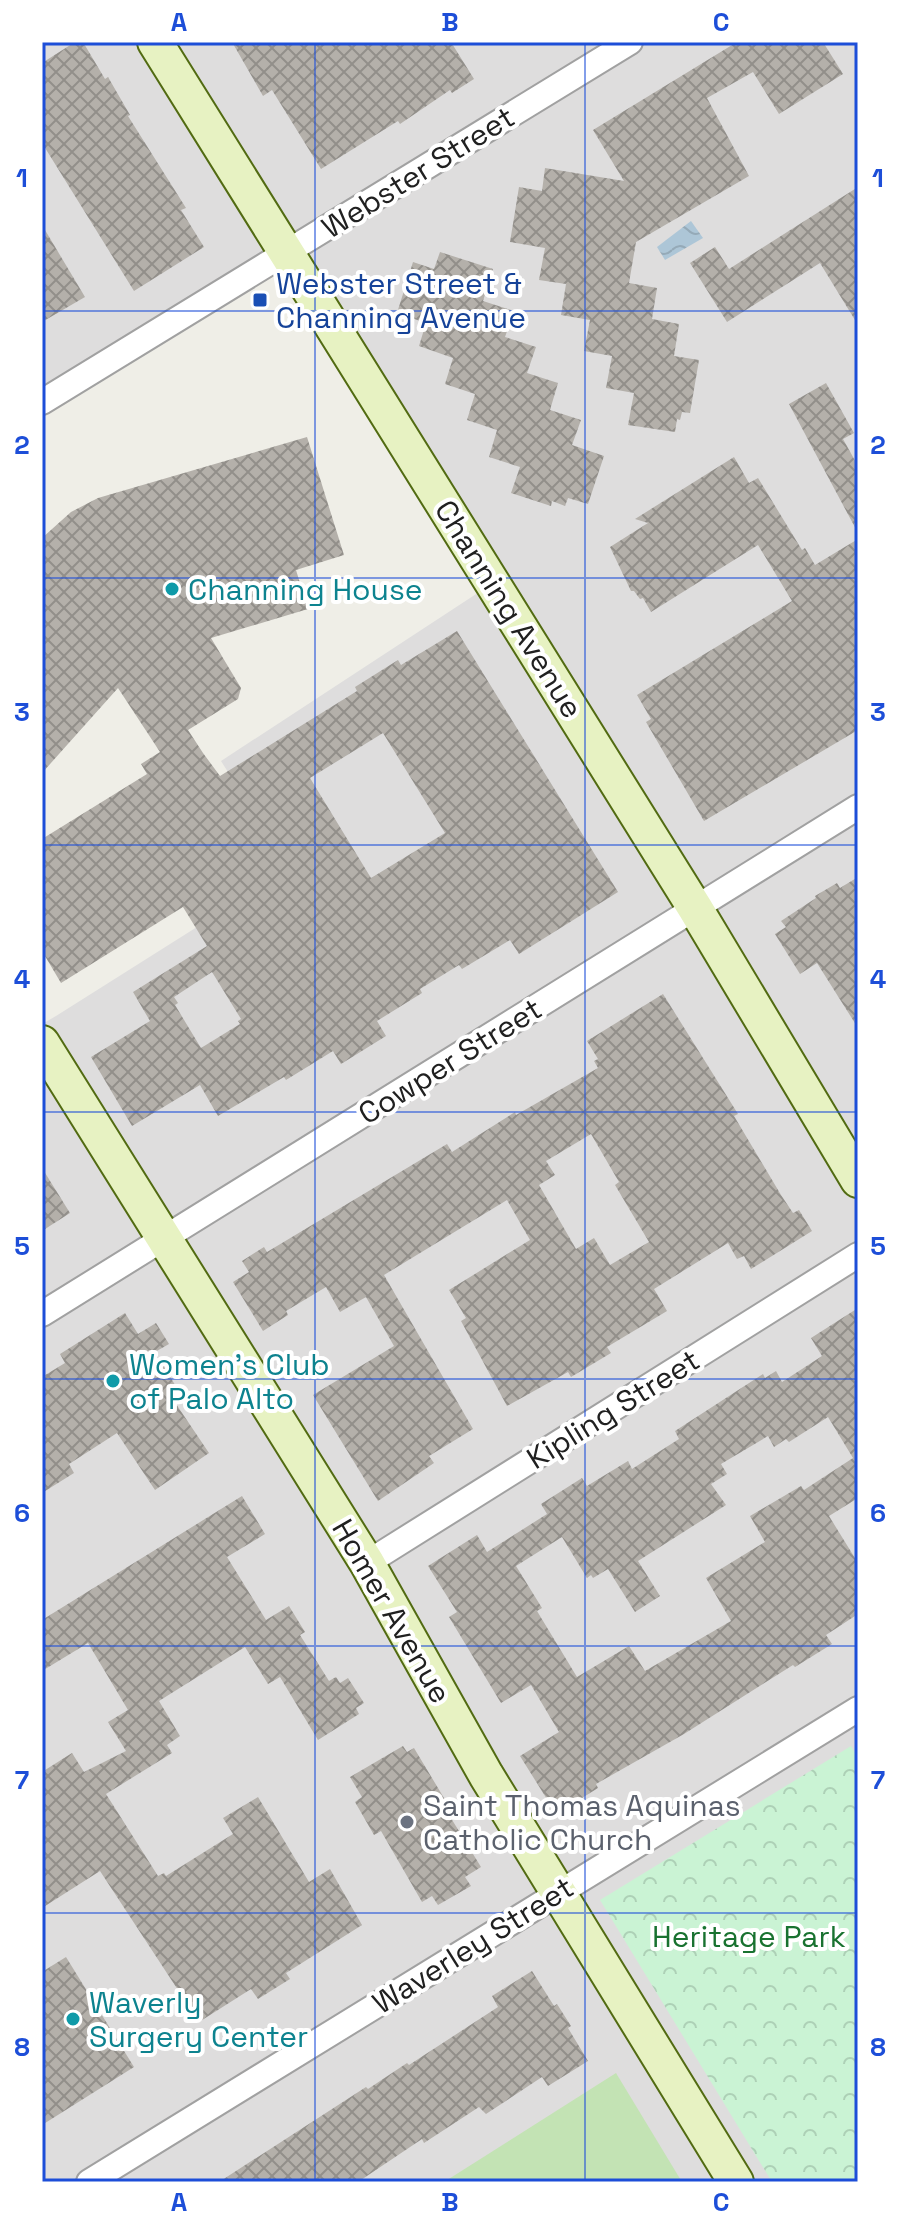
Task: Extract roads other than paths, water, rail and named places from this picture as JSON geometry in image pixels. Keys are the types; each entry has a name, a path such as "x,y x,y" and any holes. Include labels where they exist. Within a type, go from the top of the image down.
{"street":[{"name":"Channing Avenue","path":"155,42 695,908 858,1180"},
{"name":"Webster Street","path":"42,402 630,42"},
{"name":"Cowper Street","path":"42,1314 858,807"},
{"name":"Homer Avenue","path":"42,1043 367,1563 486,1775 736,2182"},
{"name":"Kipling Street","path":"367,1563 858,1255"},
{"name":"Waverley Street","path":"89,2182 858,1709"}],"water":[{"path":"691,221 703,238 665,260 657,247"}],"place":[{"name":"Webster Street & Channing Avenue","path":"260,300"},
{"name":"Channing House","path":"172,589"},
{"name":"Women's Club of Palo Alto","path":"113,1381"},
{"name":"Saint Thomas Aquinas Catholic Church","path":"407,1822"},
{"name":"Waverly Surgery Center","path":"73,2019"}],"park label":[{"name":"Heritage Park","path":"749,1936"}]}
